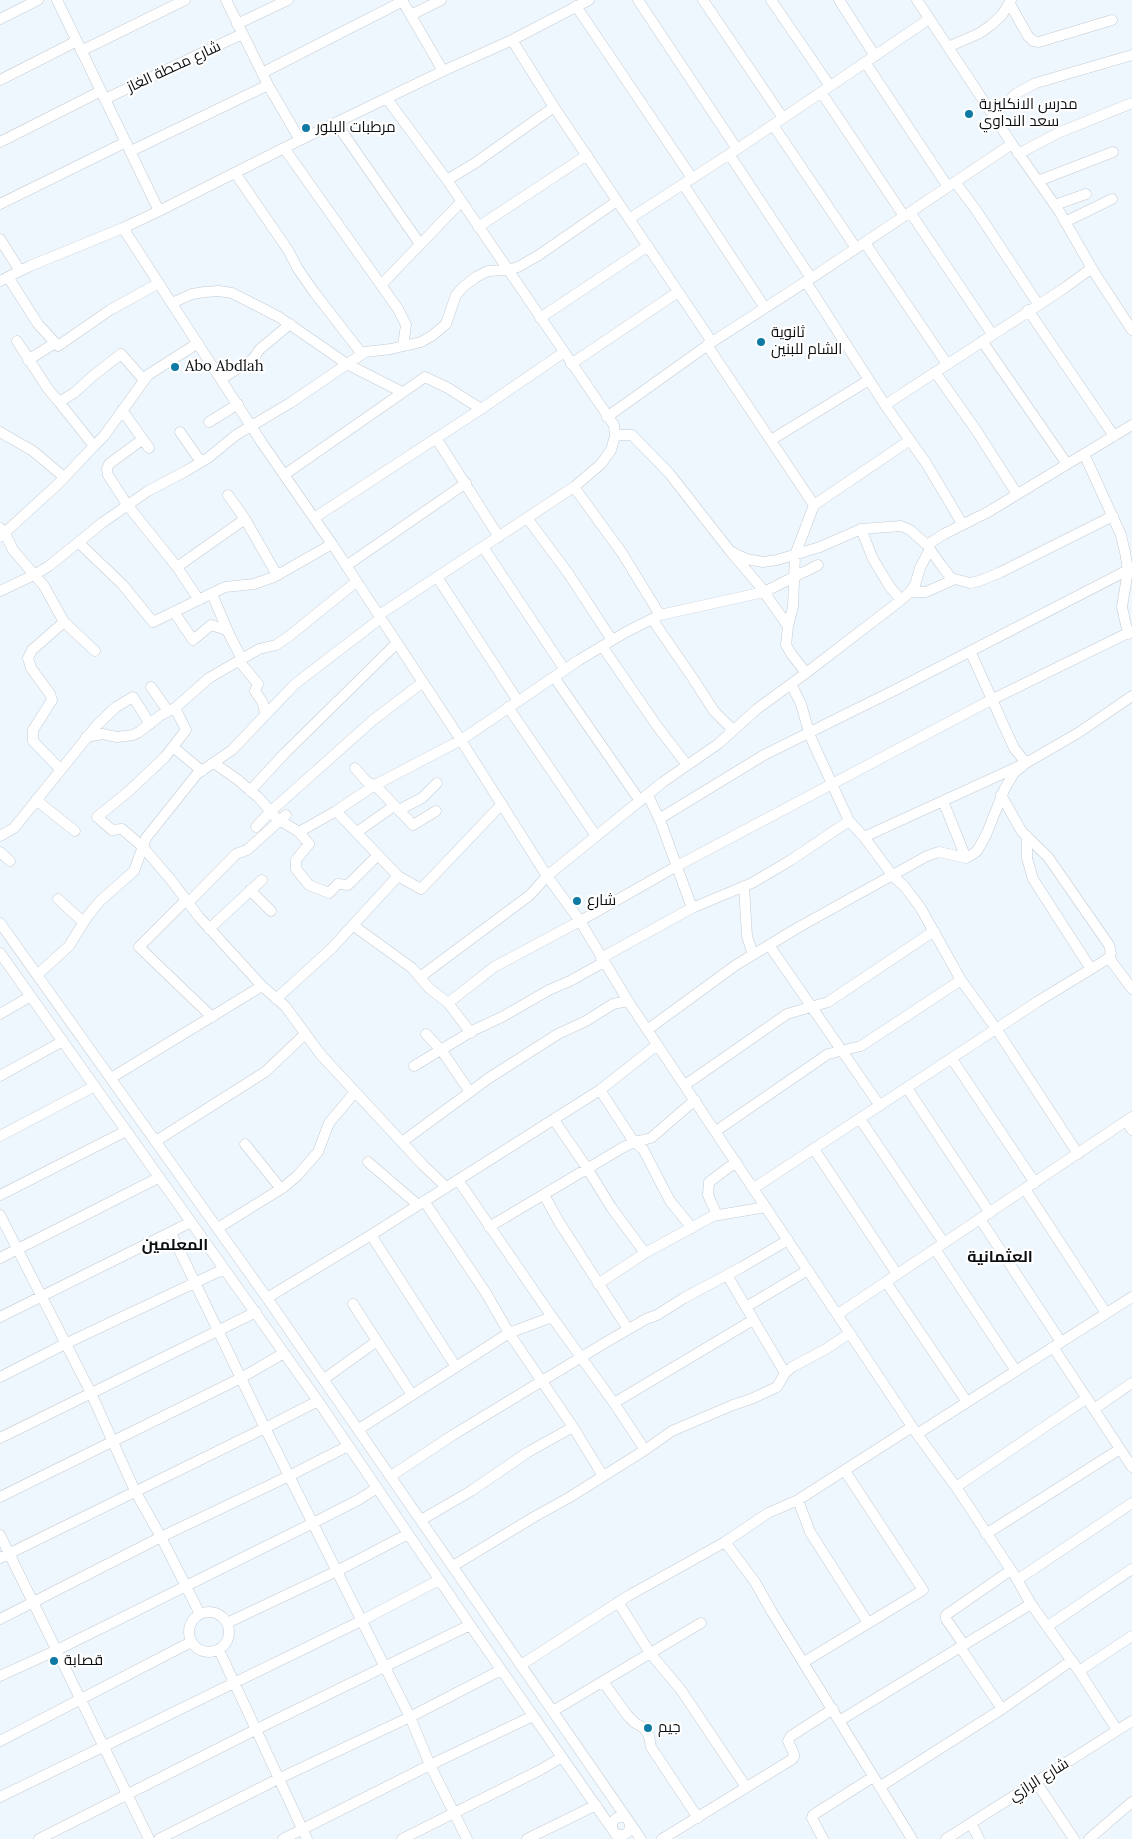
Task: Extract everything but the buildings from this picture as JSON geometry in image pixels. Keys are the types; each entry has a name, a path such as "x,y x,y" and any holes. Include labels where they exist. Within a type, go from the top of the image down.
{"street":[{"path":"0,19 38,0"},
{"path":"57,0 159,211"},
{"path":"0,80 186,0"},
{"path":"226,0 268,85 300,140"},
{"path":"237,24 288,0"},
{"path":"411,15 442,0"},
{"path":"159,283 110,310 58,346 38,324 4,279 159,211 300,140 512,40 571,5 589,0"},
{"path":"638,0 733,152 869,380 910,440 963,525"},
{"path":"703,0 784,118"},
{"path":"771,0 825,89 907,214 992,334"},
{"path":"839,0 875,56"},
{"path":"917,0 1018,154 1055,205 1092,268 1132,330"},
{"path":"262,73 403,1 443,71"},
{"path":"948,48 980,33 991,25 1002,15 1011,2 1028,36 1039,42 1112,20"},
{"path":"571,5 687,181 765,308"},
{"path":"629,219 784,118 929,19"},
{"name":"شارع محطة الغاز","path":"0,142 242,34"},
{"path":"512,40 554,107 678,292 814,505"},
{"path":"993,116 1016,93 1036,83 1132,55"},
{"path":"866,62 951,185 976,210 1038,304"},
{"path":"0,204 268,85"},
{"path":"37,975 69,946 86,916 134,871 146,838 197,774 232,750 264,714 295,684 380,616 574,487 601,464 611,450 615,436 614,425 563,353 447,180 387,99"},
{"path":"1018,154 1058,133 1132,103"},
{"path":"447,180 475,163 554,107"},
{"path":"336,123 420,244"},
{"path":"773,125 947,364"},
{"path":"607,416 710,344 1012,144"},
{"path":"284,148 398,309 406,325 403,346"},
{"path":"1038,182 1113,152"},
{"path":"478,227 587,155"},
{"path":"235,173 288,250 314,292 362,354"},
{"path":"1055,205 1086,194"},
{"path":"1065,222 1112,199"},
{"path":"0,591 34,575 79,543 102,523 148,492 201,462 236,435 252,427 362,354 421,342 433,335 446,324 456,295 476,277 488,271 507,270 539,255 617,201"},
{"path":"381,285 461,202"},
{"path":"123,228 284,476 380,616 547,876 580,921 647,1030 915,1430 956,1487 1011,1570 1031,1604 1079,1671 1117,1730"},
{"path":"0,239 20,271"},
{"path":"540,318 648,246"},
{"path":"885,405 1028,310 1063,289 1092,268"},
{"path":"172,303 192,294 219,291 232,293 290,324 347,364 402,392"},
{"path":"571,364 678,292"},
{"path":"1028,310 1114,436"},
{"path":"221,379 253,359 260,349 290,324"},
{"path":"17,341 28,360 94,446"},
{"path":"982,341 1067,464"},
{"path":"28,360 55,343"},
{"path":"95,651 64,622 48,592 13,550 2,532 64,477 94,446 144,380 162,365 198,343"},
{"path":"314,518 563,353"},
{"path":"60,402 74,393 121,354 144,380"},
{"path":"935,372 976,430 1017,494"},
{"path":"284,476 425,376 481,409"},
{"path":"771,440 869,380"},
{"path":"209,422 238,404"},
{"path":"122,410 146,444 109,464 107,469 108,475 128,506 177,567 199,600"},
{"path":"420,977 530,894 547,876 644,798 718,744 756,709 901,600 910,592 915,584 929,547 944,534 988,512 1131,427"},
{"path":"0,432 33,451 64,477"},
{"path":"180,432 201,462"},
{"path":"615,436 632,435 641,442 711,525 764,592 788,626"},
{"path":"436,438 499,537"},
{"path":"806,673 786,645 793,607 795,555 814,505 910,440"},
{"path":"448,1003 494,967 677,866 831,783 992,700 1130,633 1122,607 1130,569 1121,535 1084,454"},
{"path":"346,566 466,483"},
{"path":"574,487 622,553 656,617 714,712 733,730"},
{"path":"228,495 245,519 277,575"},
{"path":"730,551 746,559 763,562 820,547 862,529 901,526 910,530 929,547 940,566 951,578 970,583 979,582 1113,516"},
{"path":"527,518 568,573 612,640"},
{"path":"177,567 245,519"},
{"path":"862,529 872,559 901,600"},
{"path":"79,543 122,584 153,622 225,588 254,584 277,575 332,544"},
{"path":"483,547 565,670"},
{"path":"299,832 336,811 375,785 461,740 602,646 656,617 764,592 818,565"},
{"path":"659,819 764,755 897,690 1130,569"},
{"path":"437,577 518,701"},
{"path":"910,592 926,592 955,579"},
{"path":"86,737 102,734 117,737 133,736 171,709 209,678 259,649 276,645 356,582"},
{"path":"212,594 241,660 258,684 255,690 263,703 264,714"},
{"path":"174,612 193,640 211,625 227,630"},
{"path":"60,769 34,741 33,730 52,700 50,694 31,668 28,658 32,650 64,622"},
{"path":"250,790 397,643"},
{"path":"602,646 657,726 687,765"},
{"path":"970,651 1014,748 1026,763"},
{"path":"554,677 659,819 692,908"},
{"path":"256,827 270,812 372,721 423,682"},
{"path":"791,684 801,704 809,732 849,821 864,837 893,876 904,886 934,931 961,980 997,1030 1078,1154"},
{"path":"151,687 171,709 186,730 173,747 128,791 97,817 112,830 122,829 142,846 210,929 262,986 291,1014 305,1034 355,1092 446,1187"},
{"path":"864,837 1026,763 1078,733 1132,696"},
{"path":"0,836 14,828 96,724 109,713 133,697 150,724"},
{"path":"508,707 596,836"},
{"path":"173,747 202,771"},
{"path":"214,763 250,790 270,812 283,818 309,844 296,860 296,869 309,885 329,893 338,884 348,885 378,855"},
{"path":"647,1030 753,955 799,927 927,856 939,852 966,858 977,851 1014,773 1026,763"},
{"path":"355,768 367,782 375,785 413,825 436,811"},
{"path":"357,832 396,808 422,798 438,783"},
{"path":"754,1188 1037,1002 1109,958 1111,954 1108,945 1048,857 1022,832 1002,795"},
{"path":"36,800 74,831"},
{"path":"943,801 966,858"},
{"path":"336,811 398,876 422,888 502,804"},
{"path":"212,1017 139,948 236,854 247,850 283,818"},
{"path":"414,1066 549,990 570,981 692,908 744,886 791,860 849,821"},
{"path":"1027,836 1027,858 1033,879 1091,970"},
{"path":"0,852 10,861"},
{"path":"276,998 354,926 398,876"},
{"path":"210,929 262,880"},
{"path":"744,886 747,936 753,955"},
{"path":"250,890 271,911"},
{"path":"58,899 84,922"},
{"path":"0,923 359,1429 640,1839"},
{"path":"354,926 412,968 429,988 448,1003 471,1033"},
{"path":"685,1085 787,1014 828,1002 934,931"},
{"path":"770,945 880,1106"},
{"path":"0,954 95,1086 158,1178 256,1312 616,1835 627,1832 628,1821"},
{"path":"1109,958 1132,989"},
{"path":"716,1131 828,1054 861,1046 961,980"},
{"path":"111,1078 262,986"},
{"path":"0,1014 31,996"},
{"path":"402,1142 470,1092 558,1034 613,1004 628,1001"},
{"path":"48,1020 62,1010"},
{"path":"156,1141 265,1072 305,1034"},
{"path":"426,1034 442,1051 470,1092"},
{"path":"0,1076 63,1041"},
{"path":"267,1298 554,1120 600,1090 657,1045"},
{"path":"952,1059 1035,1182"},
{"path":"0,1136 95,1086"},
{"path":"907,1088 990,1213"},
{"path":"600,1090 634,1142 643,1149 670,1200 692,1228"},
{"path":"218,1228 281,1189 310,1163 318,1152 329,1123 355,1092"},
{"path":"489,1227 511,1212 544,1195 634,1142 652,1138 695,1100"},
{"path":"860,1119 944,1243"},
{"path":"554,1120 611,1207 645,1253"},
{"path":"838,1314 1035,1182 1131,1121"},
{"path":"0,1195 126,1131"},
{"path":"245,1144 281,1189"},
{"path":"814,1148 897,1274"},
{"path":"368,1162 421,1203 486,1293 509,1333 573,1427 603,1476"},
{"path":"717,1215 708,1195 709,1182 736,1162"},
{"path":"0,1258 158,1178"},
{"path":"458,1180 552,1317 614,1402 645,1450"},
{"path":"1025,1190 1106,1313"},
{"path":"544,1195 559,1222 628,1329"},
{"path":"598,1284 645,1253 717,1215 766,1207"},
{"path":"0,1215 91,1393 135,1491 200,1614"},
{"path":"980,1219 1057,1344 1087,1398 1126,1452 1132,1467"},
{"path":"0,1317 191,1222"},
{"path":"171,1233 265,1428 410,1717 430,1765 467,1839"},
{"path":"371,1235 456,1367"},
{"path":"390,1476 628,1329 657,1315 788,1240"},
{"path":"935,1250 1016,1371"},
{"path":"0,1377 224,1269"},
{"path":"746,1307 808,1270"},
{"path":"728,1275 785,1373"},
{"path":"886,1282 967,1402"},
{"path":"521,1665 618,1602 725,1542 768,1513 798,1500 845,1470 967,1402 1132,1297"},
{"path":"353,1304 412,1395"},
{"path":"0,1438 256,1312"},
{"path":"359,1429 509,1333 552,1317"},
{"path":"614,1402 753,1320"},
{"path":"453,1566 603,1476 672,1431 691,1421 752,1399 777,1387 785,1373 792,1367 826,1349 850,1333"},
{"path":"324,1379 377,1341"},
{"path":"0,1498 111,1441 241,1378 284,1353"},
{"path":"1094,1409 1132,1383"},
{"path":"956,1487 1087,1398"},
{"path":"4,1556 318,1401"},
{"path":"328,1415 342,1406"},
{"path":"421,1520 471,1491 528,1452 573,1427"},
{"path":"0,1619 161,1537 348,1446"},
{"path":"986,1534 1126,1452"},
{"path":"804,1662 923,1590 845,1470"},
{"path":"0,1676 57,1650 312,1523 358,1500 377,1488"},
{"path":"798,1500 810,1532 868,1624"},
{"path":"1017,1580 1132,1503"},
{"path":"227,1623 408,1534"},
{"path":"0,1535 4,1556 32,1602 57,1650 103,1748 149,1839"},
{"path":"725,1542 756,1582 826,1701 833,1709 873,1777 881,1786 912,1839"},
{"path":"1048,1626 1132,1569"},
{"path":"1002,1709 962,1646 946,1619 946,1615 1011,1570"},
{"path":"0,1797 361,1621 439,1580"},
{"path":"618,1602 650,1653 681,1690 746,1787"},
{"path":"840,1721 1031,1604"},
{"path":"212,1612 224,1618 227,1623 230,1630 229,1638 225,1645 218,1650 203,1652 191,1642 189,1636 191,1623 200,1614 212,1612"},
{"path":"553,1711 701,1623"},
{"path":"38,1839 470,1625"},
{"path":"1079,1671 1132,1636"},
{"path":"0,1741 191,1642"},
{"path":"218,1650 305,1834"},
{"path":"881,1786 1002,1709 1072,1661"},
{"path":"159,1839 278,1779 410,1717 501,1670"},
{"path":"603,1682 628,1716 644,1728 649,1736 651,1747 698,1818"},
{"path":"662,1839 794,1757 788,1741 791,1736 833,1709"},
{"path":"283,1839 305,1834 430,1765 533,1716"},
{"name":"شارع الرازي","path":"946,1839 1132,1722"},
{"path":"402,1839 540,1770 562,1757"},
{"path":"823,1839 812,1818 813,1815 873,1777"},
{"path":"1036,1782 1074,1839"},
{"path":"1089,1839 1132,1802"},
{"path":"527,1839 596,1805"},
{"path":"971,1823 979,1839"}],"place":[{"name":"مدرس الانكليزية سعد النداوي","path":"969,114"},
{"name":"مرطبات البلور","path":"306,128"},
{"name":"ثانوية الشام للبنين","path":"761,342"},
{"name":"Abo Abdlah","path":"175,367"},
{"name":"شارع","path":"577,901"},
{"name":"قصابة","path":"54,1661"},
{"name":"جيم","path":"648,1728"}],"district":[{"name":"المعلمين","path":"175,1245"},
{"name":"العثمانية","path":"1000,1257"}]}
